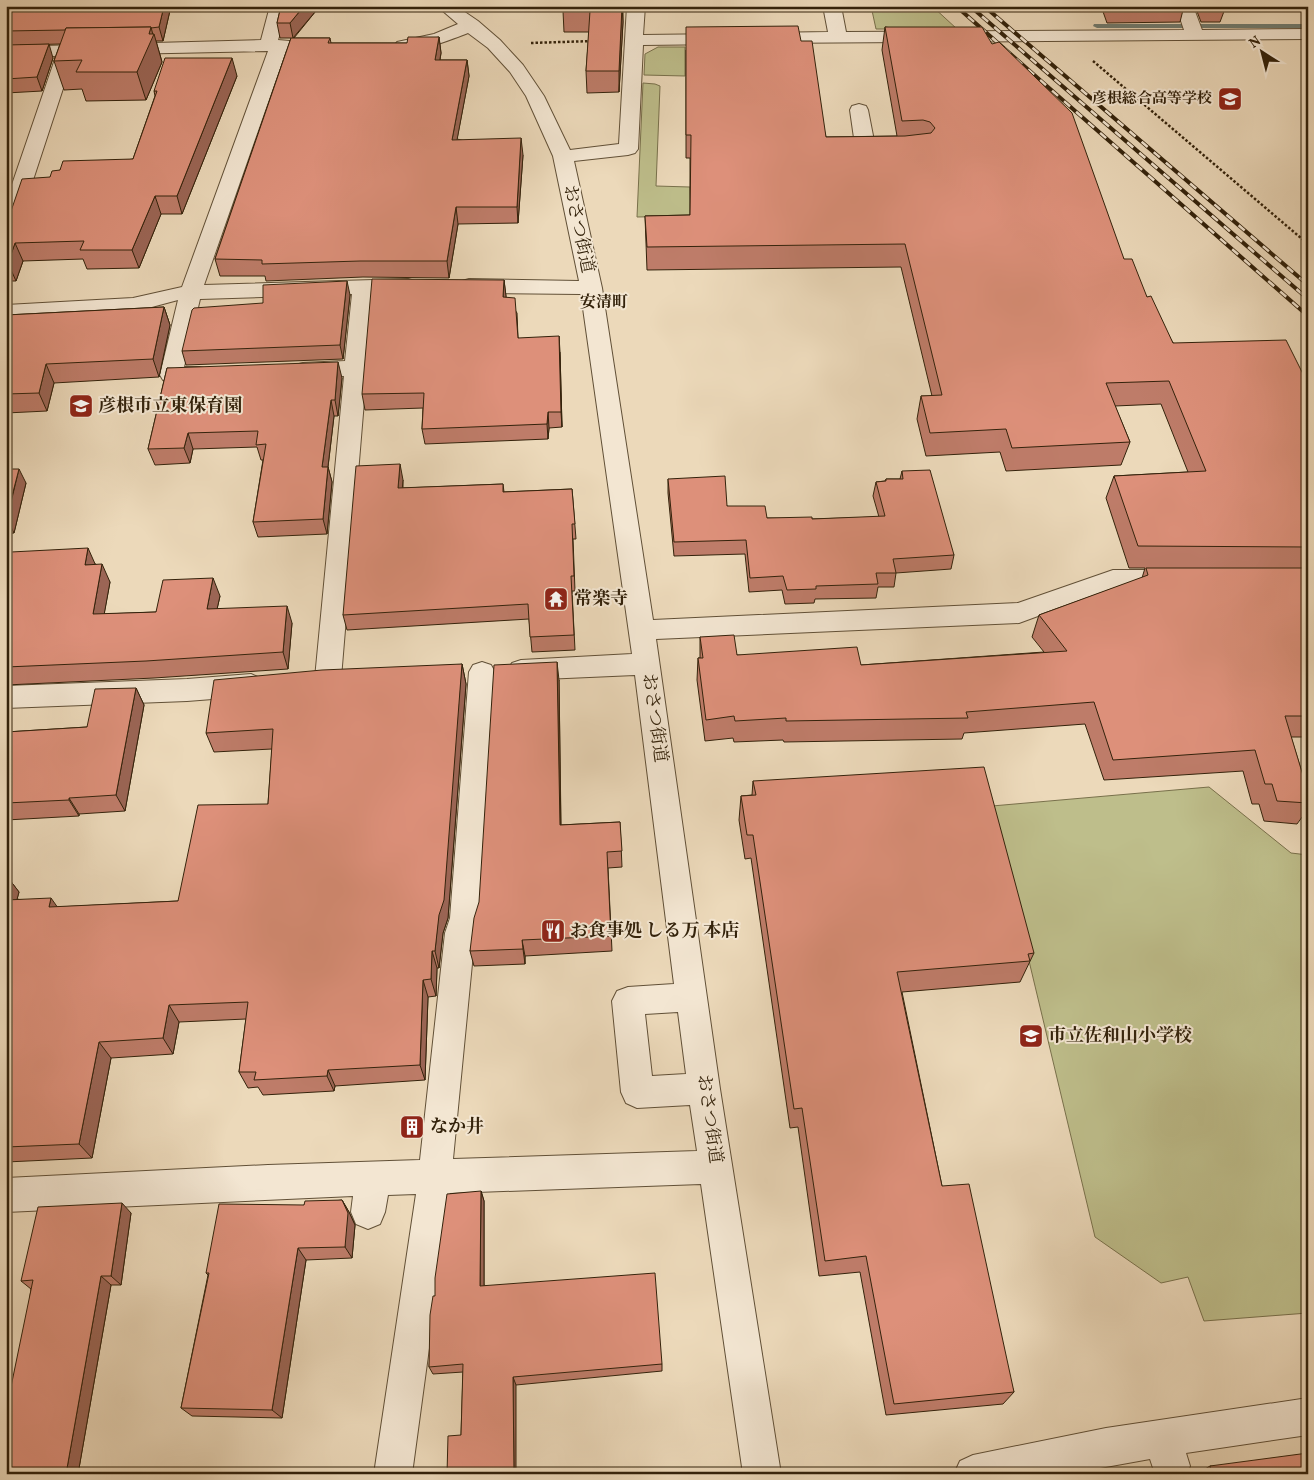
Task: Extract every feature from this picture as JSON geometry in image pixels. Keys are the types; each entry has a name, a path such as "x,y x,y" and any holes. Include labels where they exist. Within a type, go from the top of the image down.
{"street":[{"name":"おさつ街道","path":"445,6 472,25 494,44 535,96 562,156 591,288 647,664 704,1089 762,1474"},
{"path":"562,156 628,150 636,6"},
{"path":"1184,6 1193,29"},
{"path":"829,10 844,43"},
{"path":"220,373 171,375 191,292 274,46 276,17"},
{"path":"383,46 409,46 439,38 472,25"},
{"path":"635,40 746,39 844,43 1193,29 1308,34"},
{"path":"6,52 307,46"},
{"path":"6,232 66,50"},
{"path":"859,110 866,152 910,151"},
{"path":"300,680 338,678 356,368 363,286"},
{"path":"6,312 133,305 191,292 363,286 591,288"},
{"path":"278,371 356,368"},
{"path":"6,564 6,569"},
{"path":"641,630 1019,613 1113,579 1201,580"},
{"path":"393,1474 435,1176 460,933 465,918 468,672 647,664"},
{"path":"6,697 187,690 272,683"},
{"path":"692,997 628,1001 637,1092 704,1089"},
{"path":"6,1195 177,1194 374,1178 716,1166"},
{"path":"368,1212 374,1178"},
{"path":"973,1474 1166,1452 1308,1416"}],"path":[{"path":"1063,35 1308,244"},
{"path":"530,43 635,40"}],"green space":[{"path":"871,6 932,6 957,29 876,29"},
{"path":"658,47 685,47 685,76 644,75 645,54"},
{"path":"643,83 660,86 656,186 690,187 691,216 637,217"},
{"path":"1209,787 1291,853 1308,855 1308,1313 1204,1321 1188,1277 1161,1283 1095,1237 992,806"}],"building":[{"path":"6,6 164,6 159,27 6,31 9,21 6,21"},
{"path":"281,6 304,6 290,23 277,23"},
{"path":"563,6 622,6 619,71 586,71 590,11 563,11"},
{"path":"798,26 801,41 812,41 826,137 905,136 931,133 935,128 930,122 923,120 902,121 885,27 982,27 992,44 999,42 1072,113 1124,259 1132,259 1147,297 1151,296 1173,343 1286,340 1308,384 1308,547 1138,546 1114,476 1206,471 1169,381 1106,383 1130,442 1012,448 1006,429 930,433 921,396 942,395 905,244 647,247 645,216 690,215 691,135 686,135 686,27"},
{"path":"151,27 149,34 154,34 137,72 76,72 82,60 54,61 66,28"},
{"path":"408,37 439,37 435,60 467,60 452,140 521,138 517,207 456,207 447,261 262,264 262,260 215,259 291,38 330,38 328,43 407,43"},
{"path":"49,44 37,77 6,79 6,45"},
{"path":"165,58 232,58 177,196 155,196 132,250 80,250 84,241 15,243 8,263 6,263 6,219 10,214 22,179 50,177 52,171 60,170 63,161 133,159 157,91 154,91"},
{"path":"372,279 504,280 503,297 515,298 518,338 559,336 561,412 548,412 547,424 422,429 424,393 362,394"},
{"path":"347,281 340,345 182,351 194,308 263,303 263,285"},
{"path":"164,307 153,359 46,364 39,393 6,394 6,315"},
{"path":"338,362 335,400 331,400 322,467 328,467 323,519 253,522 266,444 256,445 258,431 188,433 184,448 148,449 167,368"},
{"path":"400,464 398,488 503,484 503,492 572,489 575,524 572,524 574,576 571,576 574,635 530,637 528,604 343,615 356,466"},
{"path":"6,469 19,469 6,519"},
{"path":"930,470 954,555 893,559 896,573 876,573 878,584 816,586 816,589 787,590 783,576 750,578 746,540 674,542 668,479 725,476 727,506 765,506 767,518 812,517 812,519 885,516 876,482 886,481 886,479 903,479 902,471"},
{"path":"88,548 85,565 102,564 93,614 156,612 163,580 213,578 207,609 287,606 283,652 146,661 6,667 6,570 11,552"},
{"path":"1146,568 1308,568 1308,716 1285,716 1308,792 1308,803 1277,801 1272,784 1265,784 1255,750 1113,760 1094,702 966,712 968,718 786,721 786,718 735,721 734,716 706,720 698,658 703,658 700,637 734,635 737,655 857,647 861,665 1067,651 1039,615 1148,575"},
{"path":"557,662 560,825 620,822 622,851 607,852 611,936 522,940 523,949 470,951 474,918 479,902 494,665"},
{"path":"462,664 444,900 439,915 435,951 432,951 431,979 423,980 420,1065 328,1070 327,1076 254,1080 256,1072 239,1072 248,1002 169,1005 163,1038 99,1042 79,1144 6,1147 6,900 51,898 49,907 178,901 198,805 268,804 273,729 206,733 214,680 322,670"},
{"path":"136,688 116,795 69,798 69,800 6,803 6,732 87,727 95,689"},
{"path":"984,767 1034,953 1028,954 1030,961 897,972 942,1186 969,1184 1014,1392 894,1404 866,1256 825,1261 802,1108 794,1109 753,835 747,835 741,796 756,795 753,781"},
{"path":"481,1191 480,1286 655,1273 662,1364 513,1377 514,1474 447,1474 448,1436 461,1435 463,1364 429,1367 430,1315 433,1296 435,1296 435,1278 447,1194"},
{"path":"342,1200 348,1213 345,1247 298,1248 272,1410 181,1408 209,1273 206,1273 219,1204 304,1205 305,1201"},
{"path":"122,1203 111,1276 101,1276 66,1474 6,1474 6,1411 33,1280 21,1281 38,1207"},
{"path":"1308,1453 1308,1474 1212,1474 1210,1466"}],"waterway":[{"path":"1097,26 1308,26"}],"railway":[{"path":"956,6 1308,316"},
{"path":"970,6 1308,299"},
{"path":"984,6 1308,285"}],"place":[{"name":"彦根総合高等学校","path":"1230,99"},
{"name":"彦根市立東保育園","path":"81,406"},
{"name":"常楽寺","path":"556,599"},
{"name":"お食事処 しる万 本店","path":"553,931"},
{"name":"市立佐和山小学校","path":"1031,1036"},
{"name":"なか井","path":"412,1127"}],"district":[{"name":"安清町","path":"604,303"}]}
